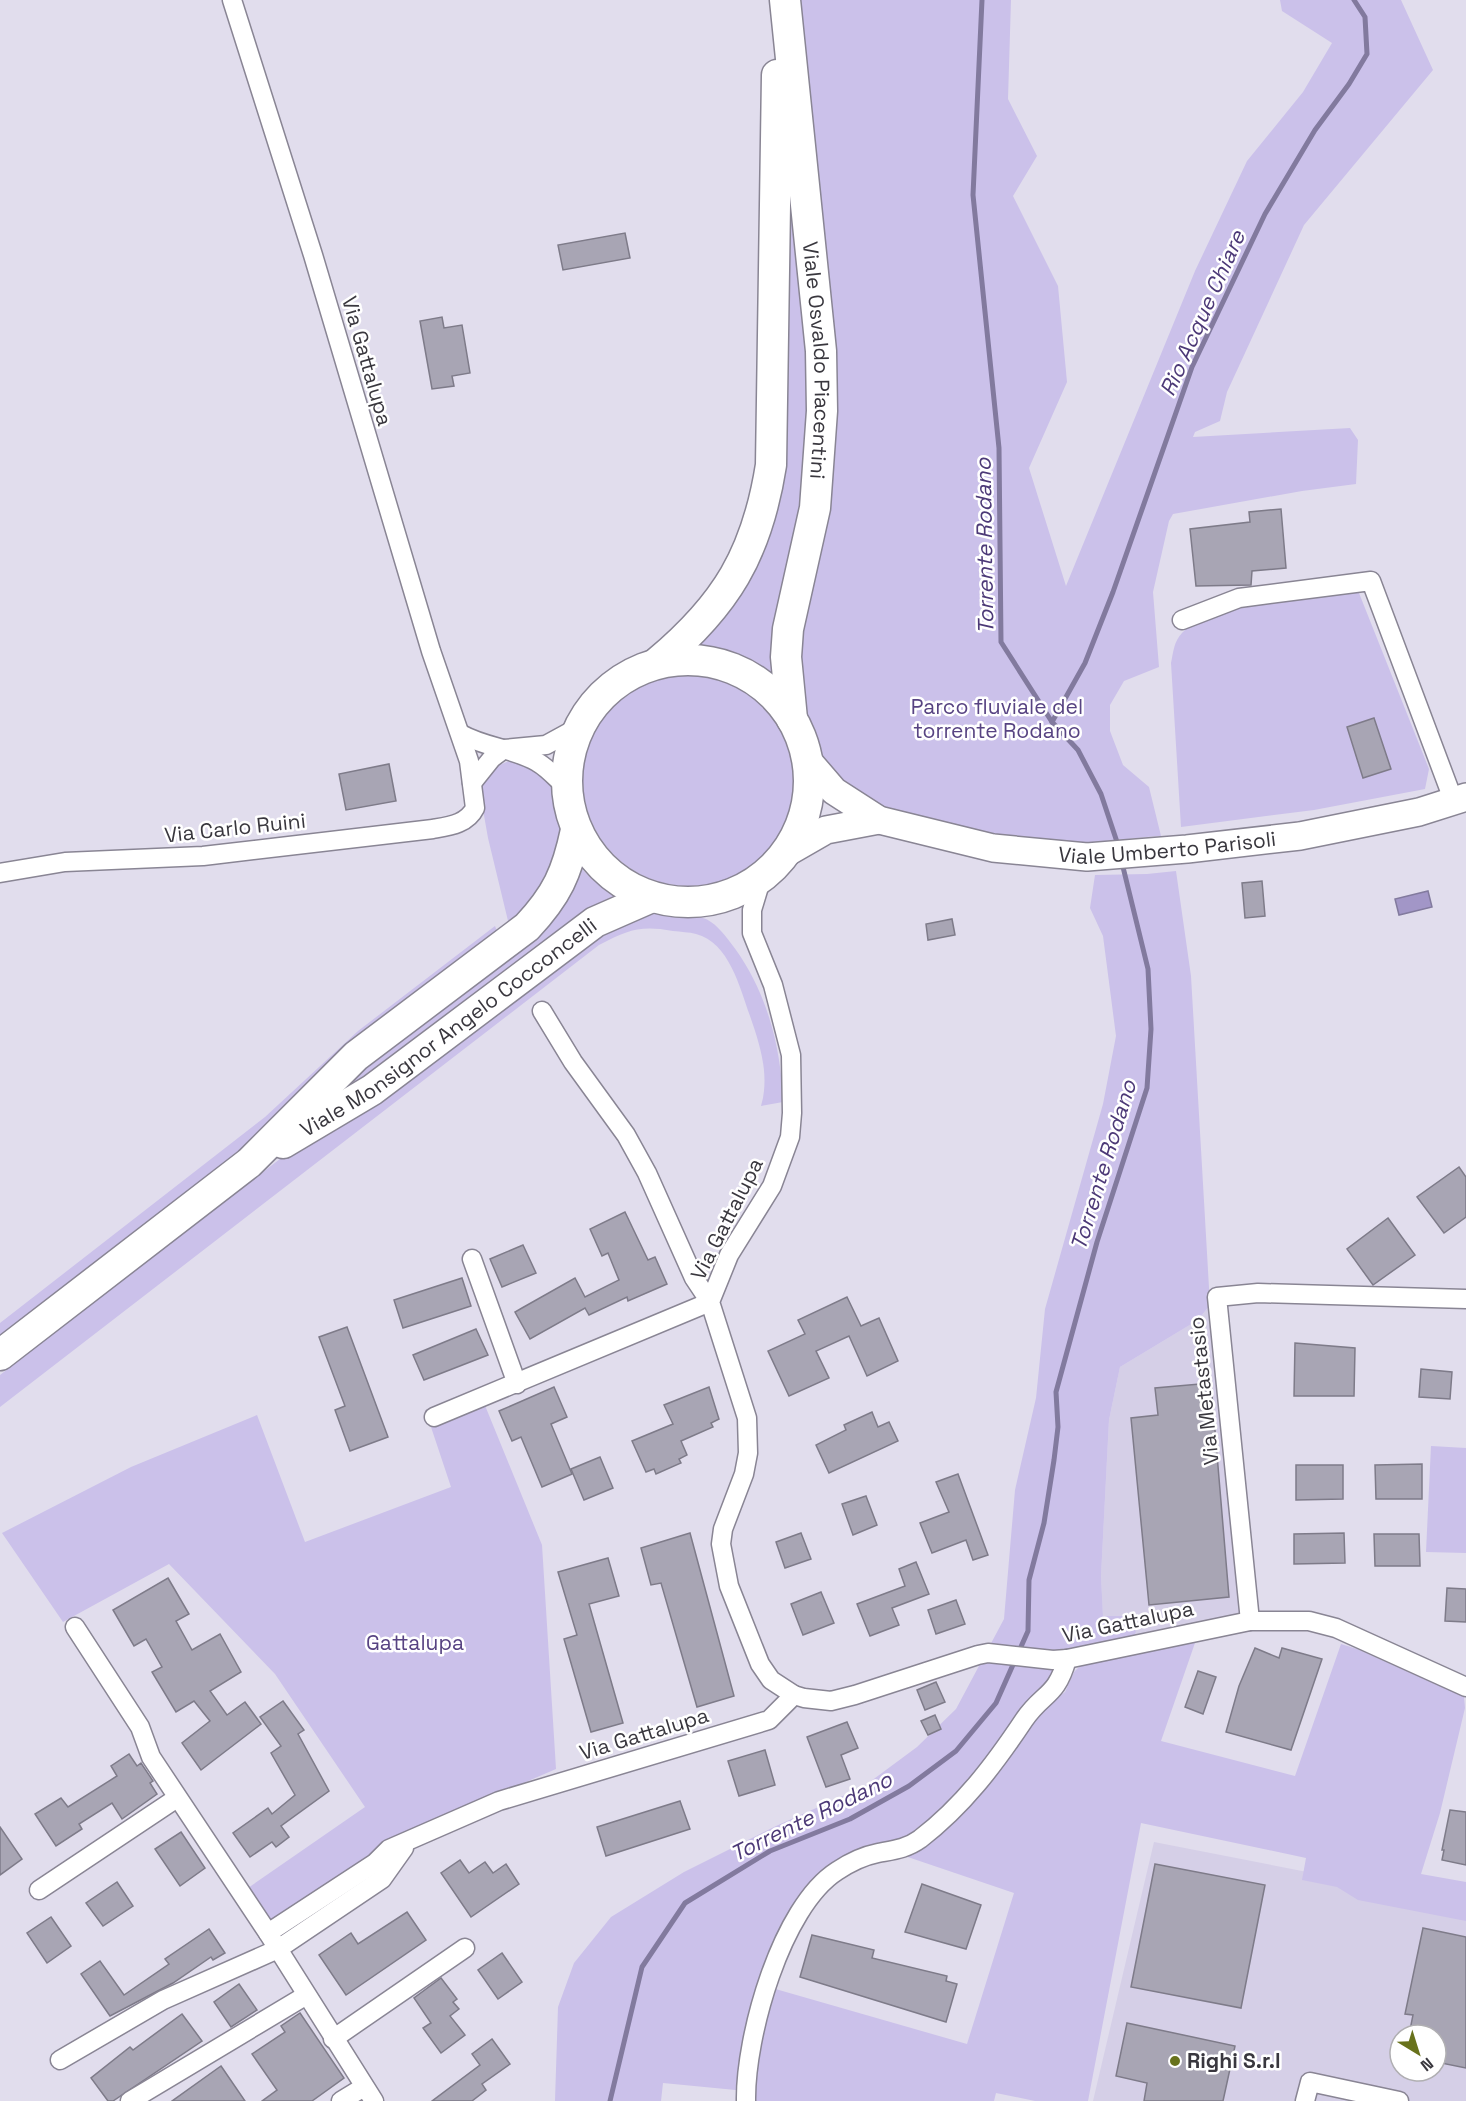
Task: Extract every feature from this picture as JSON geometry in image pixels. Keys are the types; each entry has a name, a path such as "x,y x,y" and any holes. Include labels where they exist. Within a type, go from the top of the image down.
{"main road":[{"name":"Viale Osvaldo Piacentini","path":"658,662 688,637 719,602 747,553 766,498 771,465 779,0"},
{"name":"Viale Osvaldo Piacentini","path":"785,0 821,351 822,411 815,508 788,629 786,657 792,719"},
{"path":"689,659 714,662 738,670 766,688 778,699 792,719 809,762 806,810 796,836 786,853 762,877 728,896 698,902 671,902 636,891 607,872 584,846 576,830 566,788 567,767 579,727 590,708 623,678 658,662 689,659"},
{"name":"Viale Umberto Parisoli","path":"809,762 834,791 879,820 993,848 1087,857 1187,849 1337,830 1419,813 1460,800"},
{"name":"Viale Umberto Parisoli","path":"786,853 826,830 879,820"},
{"name":"Viale Monsignor Angelo Cocconcelli","path":"249,1163 356,1056 527,927 547,906 562,882 576,830"},
{"name":"Viale Monsignor Angelo Cocconcelli","path":"0,1355 249,1163 372,1090 595,922 652,897"}],"street":[{"name":"Via Gattalupa","path":"232,0 313,255 431,651 460,734 472,783 475,808 472,815"},
{"name":"Viale Umberto Parisoli","path":"1182,620 1239,598 1371,581 1460,800"},
{"path":"472,783 492,758 504,749 546,745 579,727"},
{"path":"460,734 481,745 504,749 536,761 566,788"},
{"name":"Via Carlo Ruini","path":"0,873 65,862 203,856 423,830 456,824 472,815"},
{"name":"Via Gattalupa","path":"710,1302 729,1255 772,1186 790,1137 793,1077 791,1056 773,985 752,933 752,910 762,877"},
{"name":"Via Gattalupa","path":"542,1011 573,1062 626,1135 647,1173 694,1278 710,1302 719,1339 743,1402 748,1426 748,1453 744,1474 723,1529 723,1559 738,1615 760,1664 771,1680 794,1695 831,1701 988,1653 1060,1660 1250,1621 1309,1621 1336,1628 1466,1687"},
{"path":"472,1259 517,1384"},
{"name":"Via Metastasio","path":"1250,1621 1217,1297 1258,1293 1466,1299"},
{"path":"434,1417 710,1302"},
{"path":"75,1627 140,1727 151,1757 268,1933 305,1996 369,2094 341,2101"},
{"path":"746,2101 753,2026 762,1997 783,1947 818,1887 828,1877 863,1857 906,1848 959,1806 999,1757 1027,1716 1058,1686 1060,1660"},
{"name":"Via Gattalupa","path":"268,1933 375,1863 389,1849 500,1801 770,1720 794,1695"},
{"path":"39,1890 177,1798"},
{"path":"60,2060 162,2000 278,1949 382,1879 396,1856 410,1841"},
{"path":"333,2039 465,1948"},
{"path":"130,2101 305,1996"},
{"path":"1305,2101 1310,2082 1399,2101"}],"shaded area":[{"path":"1428,891 1432,907 1399,915 1395,899"},
{"path":"1217,1297 1250,1621 1128,1645 1103,1617 1101,1576 1109,1420 1120,1367 1198,1320"},
{"path":"1154,1842 1466,1903 1466,2101 1093,2101"}],"green space":[{"name":"Parco fluviale del torrente Rodano","path":"798,0 1011,0 1008,99 1037,156 1013,196 1058,286 1067,382 1029,468 1066,586 1195,271 1247,161 1303,92 1332,43 1282,11 1280,0 1401,0 1433,70 1304,225 1227,392 1220,421 1195,432 1193,437 1350,428 1358,440 1356,484 1302,491 1173,514 1169,521 1153,592 1159,667 1124,681 1110,705 1110,731 1123,765 1149,787 1161,836 1057,844 999,836 938,822 879,804 843,786 833,775 816,742 803,704 796,667 798,633 814,572"},
{"path":"786,122 813,429 774,674 731,651 697,644 747,579"},
{"path":"1357,588 1429,769 1425,789 1314,810 1181,827 1171,663 1179,636 1196,623 1239,607"},
{"path":"689,674 710,676 730,682 748,692 764,705 777,721 787,739 793,759 795,780 793,801 787,821 777,839 764,855 748,868 730,878 710,884 689,886 668,884 648,878 630,868 614,855 601,839 591,821 585,801 583,780 585,759 591,739 601,721 614,705 630,692 648,682 668,676"},
{"path":"509,761 531,766 553,786 562,841 556,867 544,888 509,925 488,838 479,787 495,767"},
{"path":"580,867 594,881 618,898 373,1078 321,1106"},
{"path":"1176,871 1191,976 1210,1305 1198,1320 1120,1367 1109,1420 1101,1576 1103,1616 1127,1616 1136,1632 1126,1649 1053,1668 1051,1680 1033,1699 1048,1705 1065,1692 1074,1672 1082,1664 1196,1640 1161,1741 1295,1776 1341,1644 1464,1697 1465,1708 1440,1813 1421,1874 1466,1882 1466,1921 1358,1900 1337,1887 1302,1880 1306,1858 1141,1823 1088,2101 1035,2101 996,2093 994,2101 754,2101 762,2029 772,1988 967,2044 1014,1893 893,1852 866,1856 841,1869 819,1889 799,1914 783,1943 760,2001 753,2027 746,2091 663,2083 661,2101 555,2101 558,2007 574,1963 611,1917 684,1872 776,1826 863,1787 917,1747 956,1709 1004,1619 1015,1490 1036,1398 1045,1309 1103,1104 1116,1036 1103,936 1090,908 1095,875"},
{"path":"638,912 679,913 703,918 715,925 728,939 753,978 769,1018 779,1059 783,1102 761,1106 764,1094 764,1072 757,1038 732,968 717,946 691,933 652,929 626,932 599,945 0,1407 0,1375 289,1152 612,922"},
{"path":"495,926 500,939 361,1044 225,1163 0,1339 0,1323 265,1117 358,1031"},
{"name":"Gattalupa","path":"484,1403 542,1545 556,1769 391,1840 273,1922 248,1888 365,1807 275,1674 169,1564 63,1622 2,1533 131,1467 257,1415 305,1542 451,1487 430,1424"},
{"path":"1431,1446 1466,1448 1466,1553 1426,1552"}],"building":[{"path":"625,233 630,258 563,270 558,245"},
{"path":"442,317 444,328 462,325 470,373 452,376 454,386 432,389 420,321"},
{"path":"1281,509 1286,568 1252,571 1251,585 1196,586 1190,529 1250,522 1249,512"},
{"path":"1374,718 1391,769 1363,778 1347,727"},
{"path":"389,764 396,801 346,810 339,774"},
{"path":"1262,881 1265,916 1245,918 1242,883"},
{"path":"952,919 955,935 928,940 926,924"},
{"path":"1459,1167 1466,1177 1466,1217 1444,1233 1417,1197"},
{"path":"625,1212 648,1260 655,1257 667,1284 628,1301 627,1297 589,1315 585,1308 530,1339 515,1312 575,1278 585,1297 619,1280 608,1253 602,1256 590,1229"},
{"path":"1388,1218 1415,1255 1373,1285 1347,1249"},
{"path":"523,1245 536,1273 502,1287 490,1259"},
{"path":"462,1278 471,1306 403,1328 394,1300"},
{"path":"847,1297 861,1326 879,1318 898,1361 867,1376 849,1336 816,1351 829,1378 789,1396 768,1351 805,1334 798,1320"},
{"path":"347,1327 388,1437 350,1451 335,1410 345,1406 319,1337"},
{"path":"476,1329 488,1355 424,1380 413,1355"},
{"path":"1295,1343 1355,1348 1354,1396 1294,1396"},
{"path":"1421,1369 1452,1372 1450,1399 1419,1397"},
{"path":"1211,1383 1229,1597 1149,1605 1131,1418 1158,1415 1155,1388"},
{"path":"554,1387 567,1417 551,1424 572,1474 542,1487 521,1437 512,1441 499,1411"},
{"path":"709,1387 719,1419 711,1423 713,1427 681,1441 687,1455 679,1459 681,1463 656,1474 654,1469 646,1472 632,1441 673,1424 664,1405"},
{"path":"872,1412 878,1427 889,1422 898,1441 829,1473 816,1445 846,1430 844,1425"},
{"path":"600,1457 613,1488 584,1500 571,1469"},
{"path":"1422,1464 1422,1499 1376,1499 1375,1465"},
{"path":"1296,1465 1343,1465 1343,1499 1296,1500"},
{"path":"958,1474 988,1555 973,1560 966,1540 932,1553 920,1523 949,1512 936,1482"},
{"path":"866,1496 877,1525 853,1535 842,1504"},
{"path":"690,1533 734,1696 697,1707 661,1583 651,1585 641,1548"},
{"path":"801,1533 811,1559 785,1568 776,1542"},
{"path":"1344,1533 1345,1563 1294,1564 1294,1534"},
{"path":"1374,1534 1419,1534 1420,1566 1375,1566"},
{"path":"608,1558 619,1596 589,1604 623,1723 591,1732 564,1639 577,1635 558,1572"},
{"path":"916,1562 929,1594 892,1608 899,1625 870,1636 857,1604 905,1586 899,1569"},
{"path":"168,1578 189,1614 176,1621 192,1650 220,1634 241,1672 210,1691 227,1715 245,1702 261,1724 201,1770 182,1743 210,1721 194,1701 176,1712 152,1672 162,1667 146,1639 134,1646 113,1610"},
{"path":"1447,1588 1466,1589 1466,1622 1445,1621"},
{"path":"821,1592 834,1623 803,1635 791,1604"},
{"path":"956,1600 965,1624 936,1634 928,1610"},
{"path":"1255,1648 1279,1658 1282,1648 1322,1659 1291,1750 1226,1732 1239,1686"},
{"path":"1198,1671 1216,1677 1203,1714 1185,1707"},
{"path":"936,1682 945,1702 925,1710 917,1690"},
{"path":"283,1701 304,1730 298,1734 329,1791 281,1826 289,1837 276,1847 272,1842 250,1857 233,1833 268,1808 272,1814 295,1795 271,1753 281,1746 260,1717"},
{"path":"935,1715 941,1729 928,1735 921,1721"},
{"path":"847,1722 858,1748 841,1755 850,1779 826,1787 807,1737"},
{"path":"765,1750 775,1785 739,1796 728,1761"},
{"path":"129,1754 137,1766 141,1763 153,1781 150,1783 157,1794 122,1819 112,1803 79,1824 82,1829 56,1846 35,1814 61,1798 68,1807 117,1776 111,1766"},
{"path":"680,1801 690,1829 606,1856 597,1827"},
{"path":"1450,1810 1466,1812 1466,1865 1442,1860"},
{"path":"0,1827 22,1859 0,1875"},
{"path":"181,1832 205,1868 180,1886 155,1849"},
{"path":"460,1860 469,1873 485,1862 493,1873 506,1864 519,1884 471,1917 441,1873"},
{"path":"1155,1864 1265,1885 1241,2008 1131,1987"},
{"path":"117,1882 133,1906 103,1926 86,1903"},
{"path":"922,1884 981,1905 966,1949 905,1932"},
{"path":"407,1912 426,1940 346,1995 319,1955 351,1933 358,1944"},
{"path":"51,1917 71,1946 47,1963 27,1933"},
{"path":"1423,1928 1466,1937 1466,2068 1448,2064 1448,2023 1411,2023 1413,2015 1405,2014"},
{"path":"209,1929 225,1953 213,1960 211,1957 173,1983 110,2016 81,1974 100,1961 124,1995 169,1964 165,1959"},
{"path":"812,1935 874,1950 872,1958 947,1976 946,1981 957,1984 946,2022 800,1977"},
{"path":"502,1953 522,1982 498,1999 478,1970"},
{"path":"441,1978 457,1999 453,2002 459,2009 450,2016 465,2035 441,2053 423,2028 431,2023 414,1998"},
{"path":"239,1984 257,2010 231,2027 214,2002"},
{"path":"300,2013 344,2078 312,2101 262,2101 277,2090 252,2054 285,2032 281,2026"},
{"path":"182,2014 202,2041 113,2101 108,2101 91,2078 130,2047 133,2050"},
{"name":"Righi S.r.l","path":"1127,2023 1235,2046 1223,2101 1144,2101 1147,2083 1116,2076"},
{"path":"492,2039 510,2064 482,2084 486,2090 472,2101 432,2101 480,2065 472,2054"},
{"path":"221,2066 245,2101 172,2101"}],"waterway":[{"name":"Torrente Rodano","path":"982,0 973,195 999,448 1001,642 1052,722 1078,750 1101,794 1118,845"},
{"name":"Rio Acque Chiare","path":"1052,722 1085,663 1113,592 1192,367 1265,214 1315,130 1349,84 1367,54 1365,17 1354,0"},
{"name":"Torrente Rodano","path":"610,2101 642,1967 685,1903 770,1851 850,1819 909,1786 956,1751 996,1703 1028,1631 1029,1580 1044,1523 1058,1427 1056,1392 1097,1242 1147,1088 1151,1029 1148,969 1122,863"}],"place":[{"name":"Righi S.r.l","path":"1175,2061"}]}
